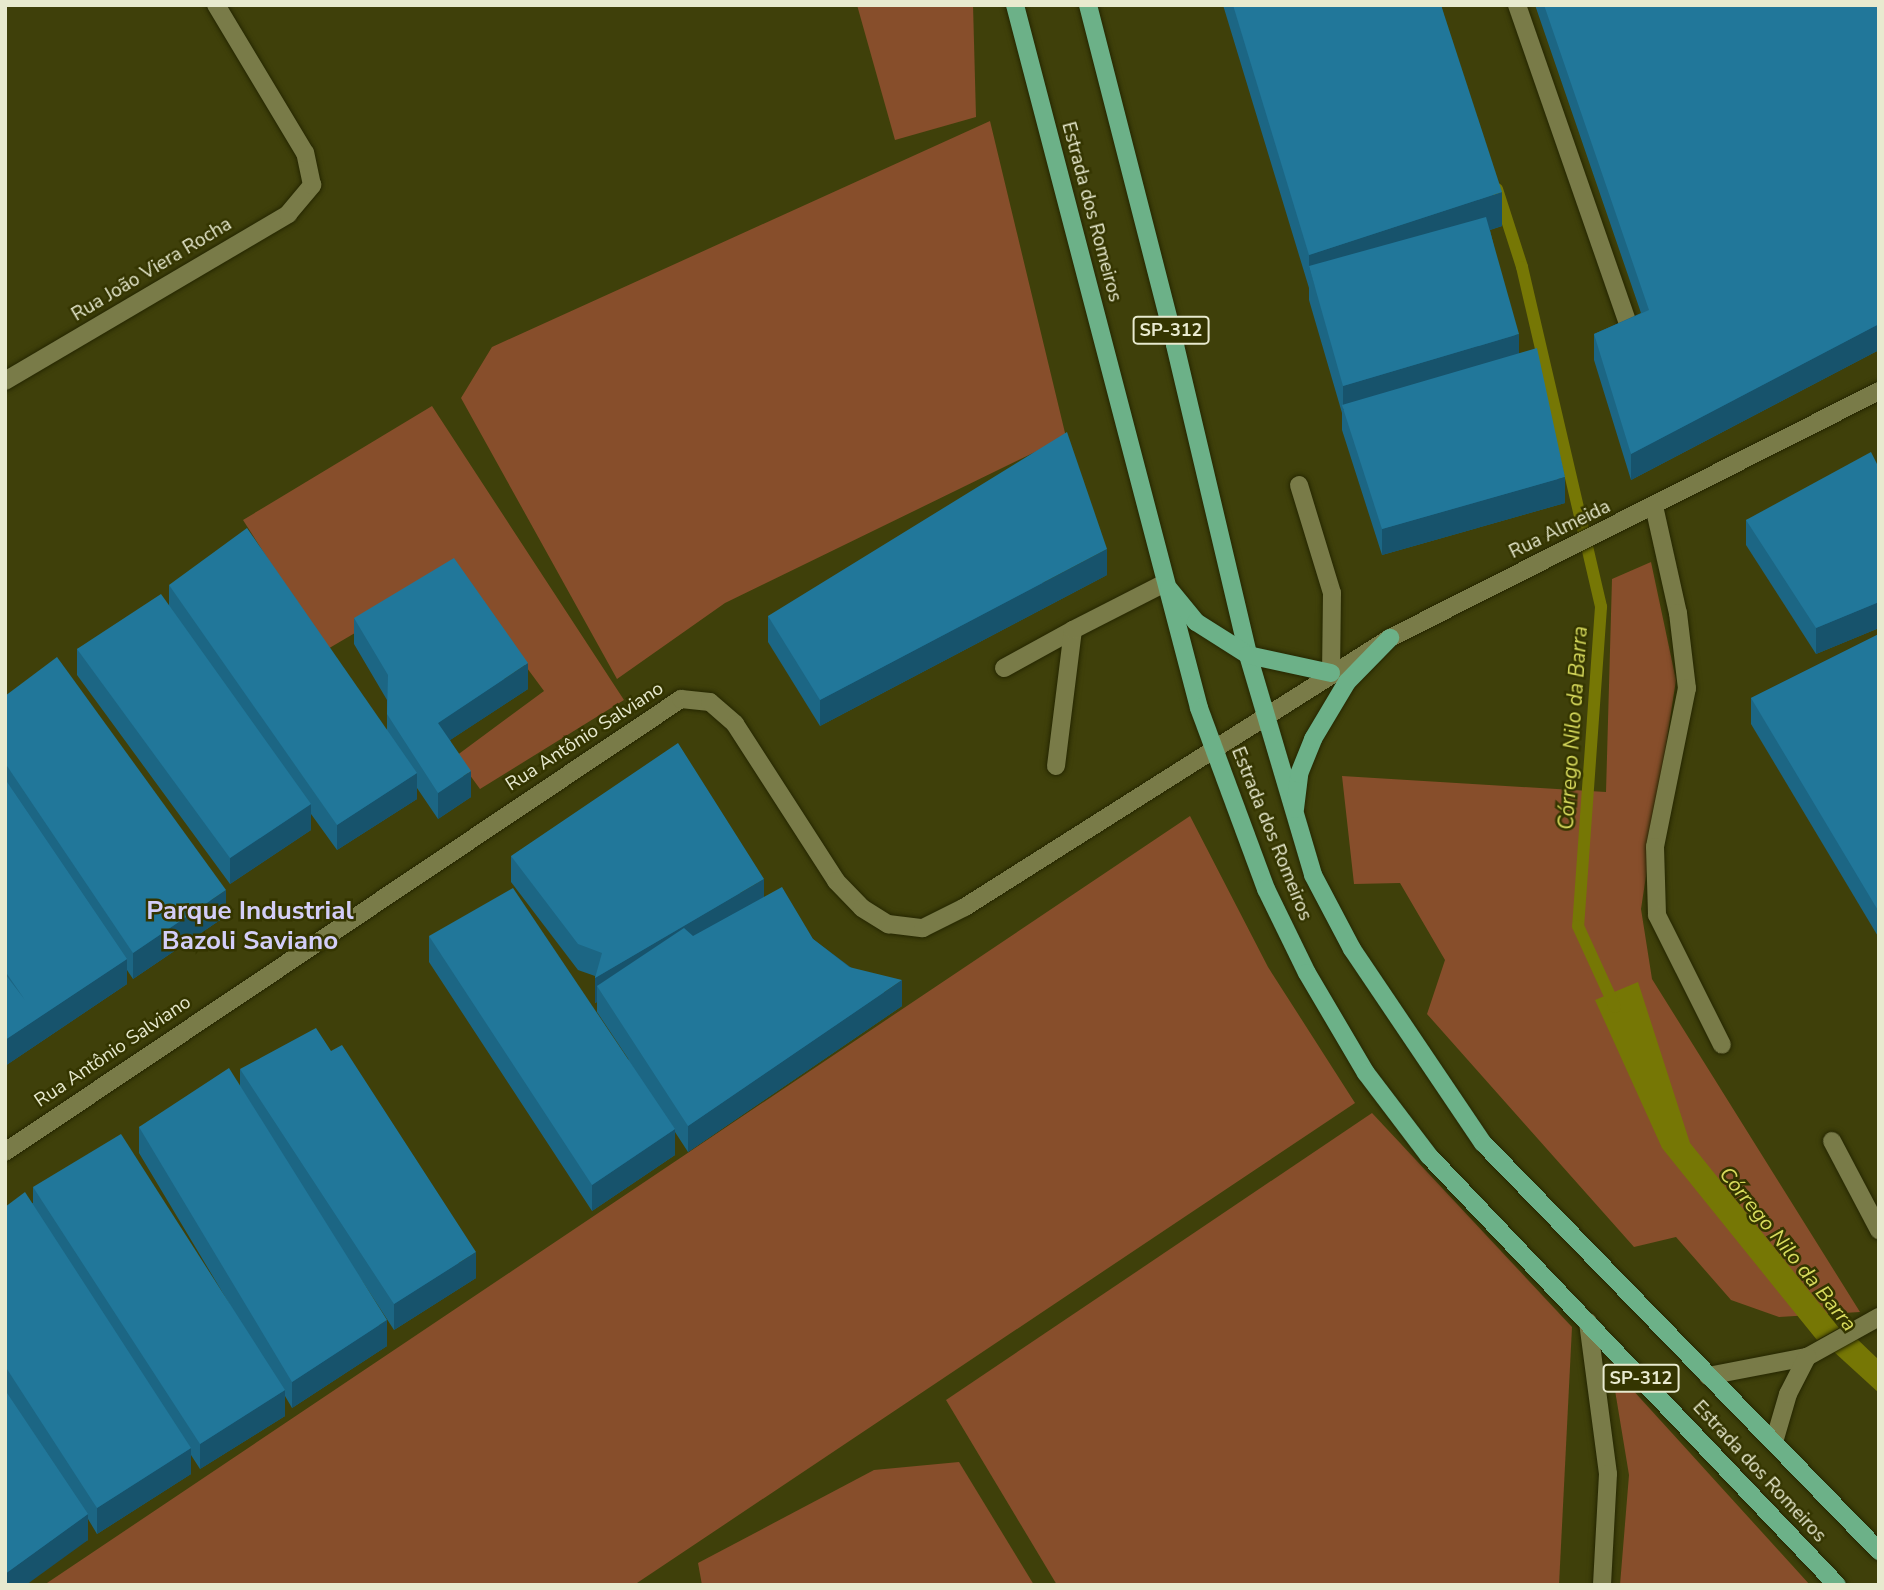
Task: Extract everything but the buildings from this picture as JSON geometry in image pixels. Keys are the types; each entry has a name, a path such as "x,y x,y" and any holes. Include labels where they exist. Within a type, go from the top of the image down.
{"main road":[{"name":"Estrada dos Romeiros","path":"1015,5 1165,583 1214,749 1266,889 1307,973 1366,1073 1437,1164 1837,1585"},
{"name":"Estrada dos Romeiros","path":"1088,5 1175,345 1248,655 1313,875 1352,949 1483,1143 1879,1551"},
{"path":"1165,583 1196,622 1248,655 1331,673"},
{"path":"1294,816 1299,774 1313,739 1348,682 1390,638"}],"street":[{"name":"Rua João Viera Rocha","path":"5,381 288,214 312,185 305,153 216,5"},
{"path":"1517,5 1630,330"},
{"name":"Rua Almeida","path":"1265,717 1390,638 1609,530 1879,391"},
{"path":"1299,485 1332,593 1331,673"},
{"path":"1654,506 1678,613 1687,688 1655,847 1657,915 1721,1045"},
{"path":"1004,668 1165,583"},
{"path":"1056,766 1073,631"},
{"name":"Rua Antônio Salviano","path":"5,1152 681,699 710,702 735,724 836,881 862,908 888,924 923,928 965,907 1265,717"},
{"path":"1832,1141 1879,1230"},
{"path":"1708,1377 1813,1354 1872,1320"},
{"path":"1588,1322 1608,1474 1602,1585"},
{"path":"1774,1442 1788,1394 1813,1354"}],"shaded area":[{"path":"857,5 973,5 976,117 895,140"},
{"path":"990,121 1066,437 725,603 617,679 461,398 492,347"},
{"path":"432,406 624,700 480,789 456,756 544,691 457,573 326,650 243,520"},
{"path":"1651,562 1676,680 1641,909 1652,979 1860,1312 1779,1317 1731,1300 1676,1237 1634,1247 1427,1014 1445,960 1400,883 1354,884 1342,776 1606,792 1612,579"},
{"path":"1190,816 1268,967 1355,1103 634,1585 44,1585"},
{"path":"1638,982 1690,1143 1839,1328 1817,1340 1662,1148 1595,1000"},
{"path":"1372,1113 1572,1327 1559,1585 1057,1585 946,1400"},
{"path":"1855,1337 1879,1360 1879,1393 1833,1351"},
{"path":"1611,1366 1810,1585 1620,1585 1629,1475"},
{"path":"959,1462 1034,1585 702,1585 698,1563 874,1470"}],"waterway":[{"name":"Córrego Nilo da Barra","path":"1497,189 1522,267 1601,607 1578,926 1615,1007"}],"district":[{"name":"Parque Industrial Bazoli Saviano","path":"250,926"}]}
